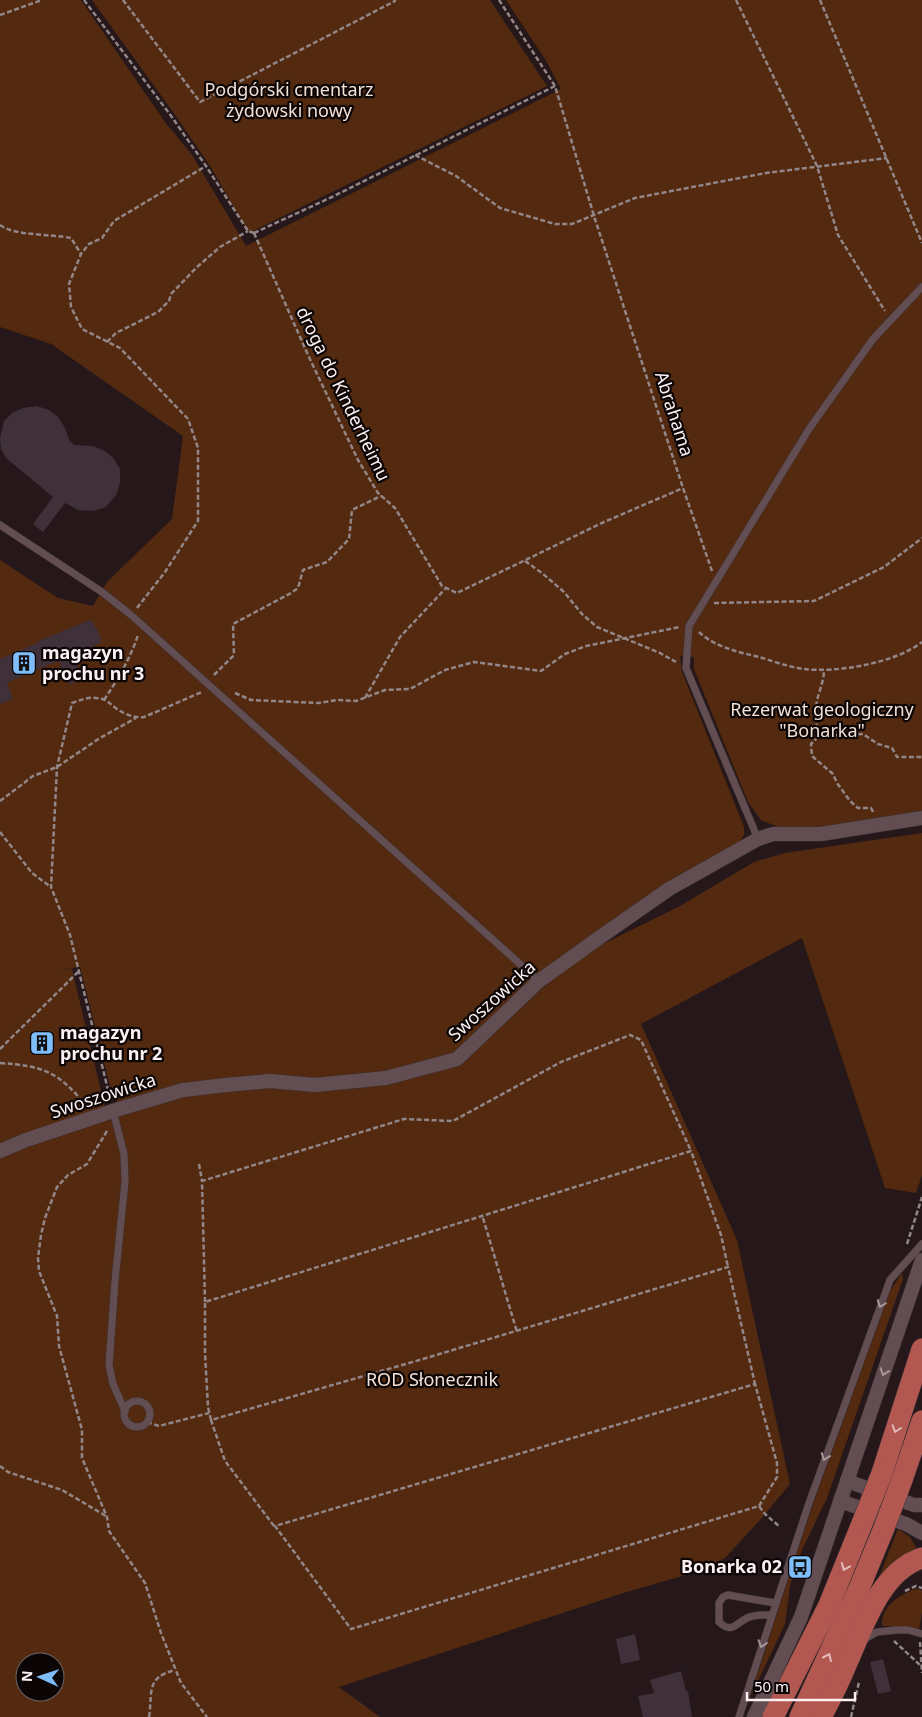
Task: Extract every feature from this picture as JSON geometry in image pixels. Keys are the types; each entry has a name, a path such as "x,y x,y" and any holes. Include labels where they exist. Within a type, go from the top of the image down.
{"main road":[{"path":"772,1717 829,1605 882,1473 922,1350"},
{"path":"800,1717 854,1600 884,1528 922,1421"},
{"path":"821,1717 869,1612 892,1578 905,1566 922,1558"}],"street":[{"name":"Swoszowicka","path":"0,1151 26,1140 113,1111 183,1090 226,1084 270,1081 315,1085 386,1078 457,1059 539,981 669,889 758,839 773,834 821,834 922,818"},
{"path":"754,1717 801,1617 922,1260"},
{"path":"847,1481 914,1505 922,1506"},
{"path":"840,1501 906,1524 922,1533"}],"lane":[{"path":"758,839 686,668 690,624 809,428 873,339 922,287"},
{"path":"0,525 102,592 131,615 539,981"},
{"path":"113,1111 124,1154 125,1182 109,1365 113,1384 125,1411 125,1419 131,1425 140,1427 149,1419 150,1410 141,1402 129,1404 125,1411"},
{"path":"739,1717 808,1506 890,1280 922,1244"},
{"path":"772,1615 760,1614 748,1617 732,1628 725,1628 719,1622 719,1603 723,1597 728,1595 776,1603"},
{"path":"856,1643 877,1632 908,1630 921,1635"}],"path":[{"path":"0,15 42,0"},
{"path":"84,0 169,113 248,231 254,233 555,86"},
{"path":"124,0 200,102 395,2 394,0"},
{"name":"Abrahama","path":"498,0 555,86 594,216 708,563 716,581"},
{"path":"736,0 817,166 838,235 891,320"},
{"path":"820,0 922,243"},
{"path":"415,156 456,176 500,208 554,224 572,224 635,198 766,173 887,158"},
{"path":"131,615 166,572 198,521 198,448 188,419 120,348 82,329 71,307 69,284 81,254 89,244 102,238 114,221 206,166"},
{"path":"0,225 4,228 24,232 71,238 81,254"},
{"path":"107,342 116,333 158,312 169,300 171,294 197,266 220,247 248,231"},
{"name":"droga do Kinderheimu","path":"254,233 308,355 354,451 378,493 395,508 445,589"},
{"path":"364,699 400,637 445,589 457,593 604,522 683,488"},
{"path":"0,801 33,776 57,767 100,738 136,718 144,717 210,685 234,655 233,624 291,594 298,588 303,570 327,562 349,539 352,510 381,496"},
{"path":"703,603 814,601 884,567 922,538"},
{"path":"524,561 542,572 597,627 660,653 686,668"},
{"path":"104,700 132,654 141,624"},
{"path":"222,696 226,693 234,693 251,700 318,703 364,699 385,690 410,689 445,670 474,662 541,671 565,654 586,646 690,624 705,637 735,652 802,669 824,670 852,667 886,659 922,642"},
{"path":"819,736 815,722 816,707 824,670"},
{"path":"136,718 109,702 98,698 86,698 72,703 57,767 51,887 70,935 113,1111 113,1123 87,1164 68,1174 57,1187 45,1218 38,1258 39,1271 58,1316 59,1346 82,1430 82,1458 107,1516 109,1530 145,1583 161,1633 181,1683 207,1717"},
{"path":"877,826 871,808 858,808 850,801 833,774 812,756 811,744 819,736 863,734 878,744 892,748 897,757 922,757"},
{"path":"0,832 32,873 51,887"},
{"path":"0,1049 78,972"},
{"path":"199,1164 202,1181 205,1353 211,1420 225,1461 351,1630 759,1506 777,1477 777,1463 755,1384 722,1235 691,1152 641,1040 630,1034 561,1062 453,1121 404,1119 202,1181"},
{"path":"0,1063 43,1069 60,1078 96,1117"},
{"path":"205,1302 691,1152"},
{"path":"906,1248 922,1197"},
{"path":"482,1218 517,1332"},
{"path":"211,1420 517,1332 728,1267"},
{"path":"274,1526 755,1384"},
{"path":"147,1422 159,1426 209,1413"},
{"path":"0,1466 8,1472 62,1490 107,1516"},
{"path":"759,1506 780,1527"},
{"path":"921,1635 920,1665 922,1673"},
{"path":"888,1636 920,1665"},
{"path":"149,1717 152,1685 162,1674 176,1670"}],"green space":[{"name":"Rezerwat geologiczny \"Bonarka\"","path":"0,0 81,0 165,122 192,155 246,246 561,89 545,59 506,0 922,0 922,812 807,830 781,828 761,820 748,802 694,669 694,657 680,656 682,672 744,827 744,835 738,845 655,894 474,1038 449,1056 412,1068 120,1104 113,1098 80,967 58,971 72,969 102,1095 105,1095 106,1100 102,1112 0,1148 0,560 58,598 93,606 107,582 172,519 183,436 51,344 0,327"},
{"name":"Podgórski cmentarz żydowski nowy","path":"92,0 490,0 547,86 249,233 210,166"},
{"name":"ROD Słonecznik","path":"922,833 922,1175 916,1193 885,1188 802,938 641,1024 737,1240 790,1484 761,1519 725,1558 703,1570 620,1594 339,1687 380,1717 0,1717 0,1155 93,1121 113,1120 118,1113 172,1097 459,1062 568,967 603,944 680,906 754,862 785,853"},
{"path":"902,1273 903,1279 827,1498 802,1550 790,1585 785,1624 749,1700 811,1510 890,1291"},
{"path":"898,1529 910,1537 919,1553 870,1600"},
{"path":"915,1589 922,1591 922,1612 919,1629 882,1626 882,1619 888,1607 903,1595"}],"building":[{"path":"37,406 49,410 58,417 65,428 69,440 74,445 93,446 105,451 114,459 120,469 120,483 116,495 106,507 94,511 78,510 65,503 43,532 33,524 53,497 6,458 1,449 0,438 4,421 12,413 23,408"},
{"name":"magazyn prochu nr 3","path":"90,620 99,633 101,641 73,655 82,679 69,685 59,661 7,683 13,699 0,704 0,659"},
{"path":"635,1634 640,1660 621,1664 616,1639"},
{"path":"883,1659 891,1691 878,1694 870,1662"},
{"path":"681,1671 686,1691 688,1691 692,1717 643,1717 638,1696 654,1693 650,1680"}],"place":[{"name":"magazyn prochu nr 3","path":"24,663"},
{"name":"magazyn prochu nr 2","path":"42,1043"},
{"name":"Bonarka 02","path":"800,1567"}]}
